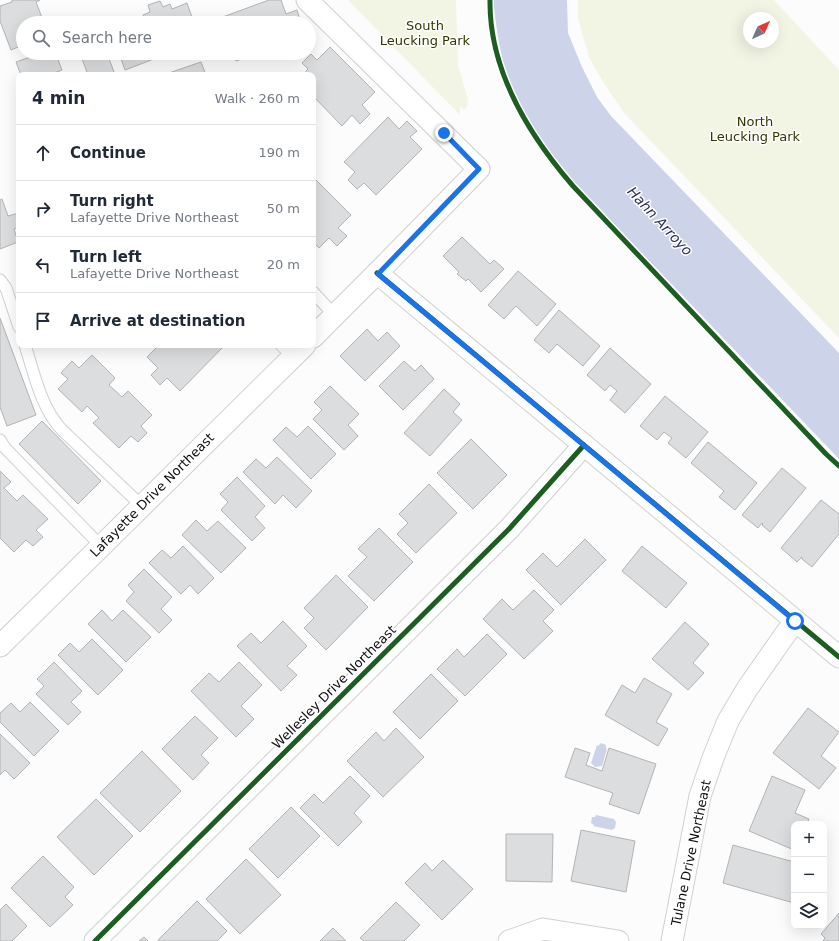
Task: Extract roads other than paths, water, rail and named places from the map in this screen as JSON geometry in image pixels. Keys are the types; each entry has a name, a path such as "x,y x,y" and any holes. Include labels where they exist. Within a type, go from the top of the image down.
{"street":[{"path":"307,0 479,169 378,274 316,334"},
{"path":"378,274 839,657"},
{"name":"Lafayette Drive Northeast","path":"0,646 142,506 293,349"},
{"name":"Wellesley Drive Northeast","path":"95,941 508,529 584,445"},
{"name":"Tulane Drive Northeast","path":"672,941 699,803 713,758 728,721 747,689 795,621"},
{"path":"510,941 543,929 618,941"}],"lane":[{"path":"0,280 6,288 16,318"},
{"path":"316,295 335,316"},
{"path":"26,348 46,408 52,418 67,435 142,506"},
{"path":"0,440 5,448 101,546"}],"water":[{"name":"Hahn Arroyo","path":"493,0 567,0 568,33 582,67 597,97 611,116 839,353 839,459 570,178 551,154 525,115 511,87 501,54"},
{"path":"601,743 606,745 607,749 602,766 595,767 591,763 597,745 598,746"},
{"path":"596,815 614,819 616,822 615,828 612,830 593,826 594,825 591,823 592,817 595,817"}],"park label":[{"name":"South Leucking Park","path":"425,32"},
{"name":"North Leucking Park","path":"755,128"}]}
